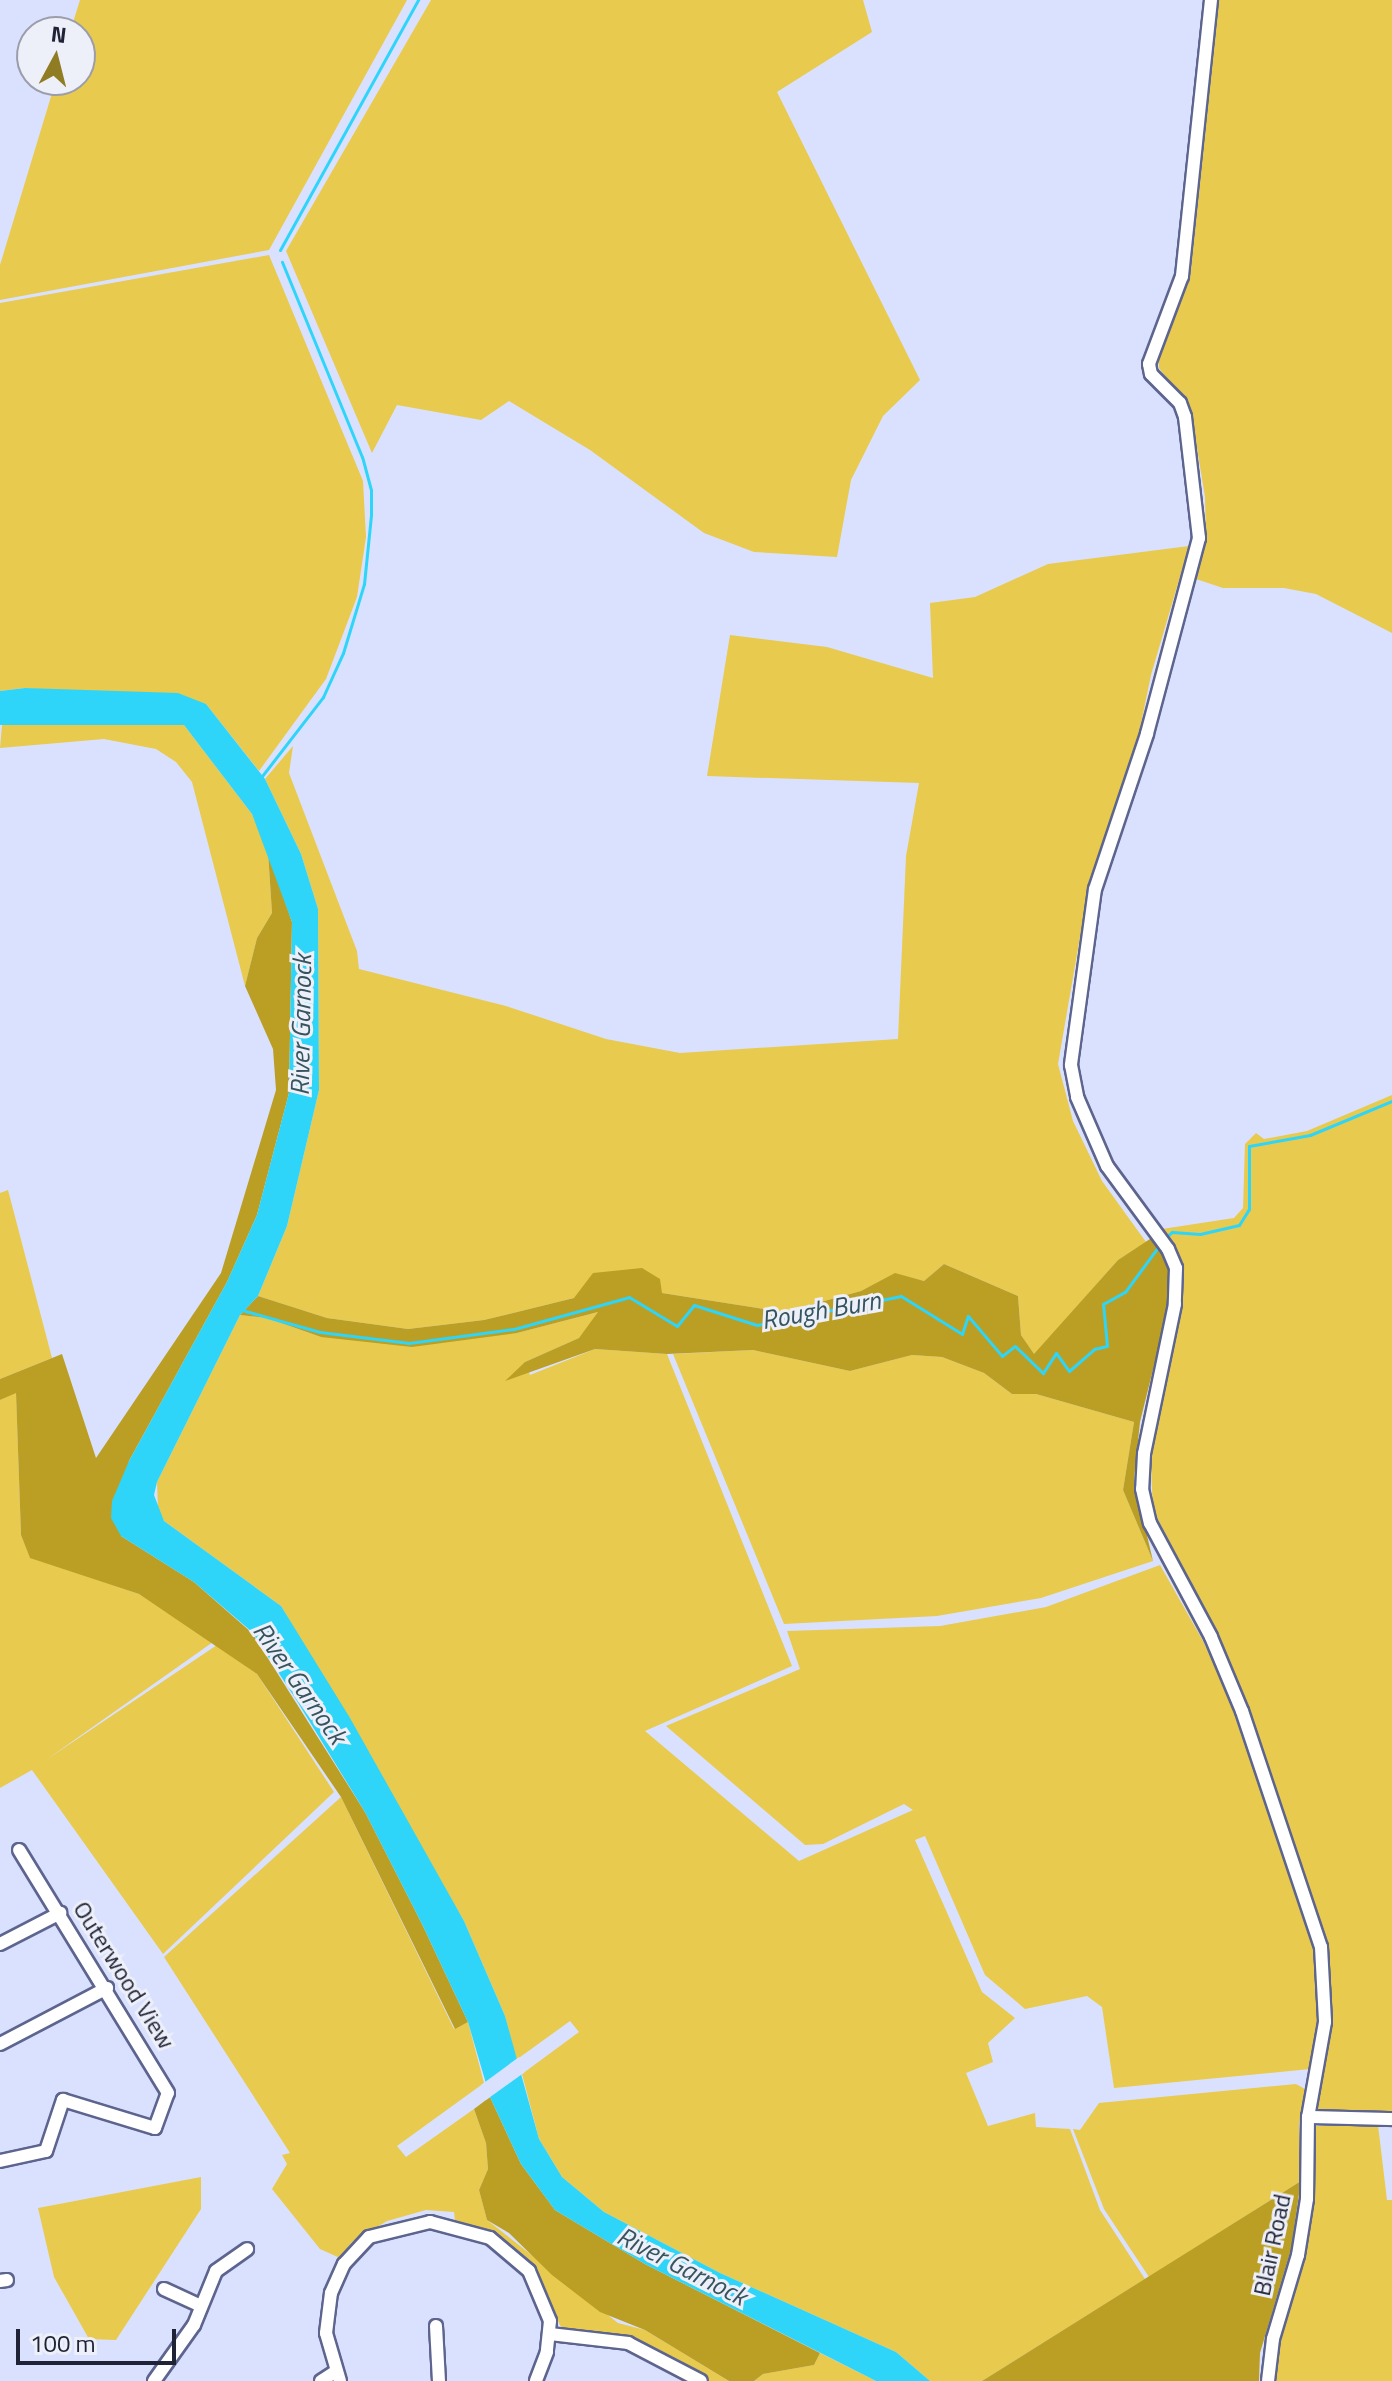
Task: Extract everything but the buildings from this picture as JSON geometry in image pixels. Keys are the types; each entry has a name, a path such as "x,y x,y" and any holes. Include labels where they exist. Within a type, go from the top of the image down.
{"street":[{"name":"Blair Road","path":"1211,0 1182,276 1149,364 1185,417 1199,538 1147,734 1095,889 1071,1051 1072,1080 1090,1131 1107,1166 1168,1249 1177,1286 1147,1434 1142,1489 1155,1538 1225,1671 1239,1705 1321,1947 1325,2022 1308,2117 1307,2199 1298,2255 1269,2357 1268,2381"},
{"name":"Outerwood View","path":"0,2161 46,2151 63,2100 155,2128 166,2083 19,1850"},
{"path":"0,1944 60,1913"},
{"path":"0,2044 107,1988"},
{"path":"1308,2117 1392,2119"},
{"path":"321,2381 337,2377 326,2333 337,2278 369,2237 408,2225 454,2225 503,2246 539,2287 550,2334 536,2381"},
{"path":"154,2381 187,2338 221,2263 247,2249"},
{"path":"164,2289 201,2306"},
{"path":"436,2326 439,2381"},
{"path":"550,2334 628,2343 697,2380"}],"shaded area":[{"path":"80,0 407,0 269,250 0,300 0,265 51,96 96,96 96,16 75,16"},
{"path":"431,0 863,0 872,32 777,92 920,380 883,416 851,480 837,557 754,552 704,533 590,450 509,401 481,420 397,405 372,453 286,251"},
{"path":"1219,0 1392,0 1392,633 1316,594 1284,588 1223,588 1196,579 1206,538 1205,497 1191,411 1159,368 1158,352 1190,278"},
{"path":"269,255 363,481 366,537 357,597 326,679 259,771 206,704 25,688 0,691 0,303"},
{"path":"1189,546 1151,675 1138,738 1089,885 1058,1064 1073,1121 1102,1181 1146,1242 1118,1260 1034,1355 1021,1335 1018,1296 944,1264 924,1281 895,1274 861,1291 784,1312 662,1293 574,1298 484,1320 408,1329 327,1318 258,1296 287,1226 319,1090 318,909 301,854 265,779 293,746 289,773 357,951 359,969 506,1006 606,1039 680,1053 898,1039 906,856 919,783 707,776 730,635 827,647 933,678 930,603 975,597 1048,564"},
{"path":"132,722 184,725 252,814 268,852 272,913 257,938 245,986 192,782 176,762 156,749 104,739 0,748 2,725"},
{"path":"268,852 292,922 289,1093 257,1215 227,1282 129,1461 121,1536 194,1582 252,1633 365,1812 468,2022 455,2029 341,1797 257,1674 139,1594 30,1558 21,1535 16,1393 0,1400 0,1379 62,1354 96,1458 221,1273 276,1090 273,1049 245,986 257,938 272,913"},
{"path":"1392,1095 1392,2113 1363,2116 1318,2113 1315,2108 1333,2017 1328,1944 1222,1644 1153,1510 1150,1446 1184,1284 1182,1263 1162,1229 1234,1218 1243,1208 1245,1144 1256,1133 1264,1139 1307,1131"},
{"path":"8,1190 52,1358 0,1379 0,1193"},
{"path":"1153,1237 1170,1263 1166,1317 1140,1422 1134,1480 1153,1561 1123,1490 1134,1422 1036,1394 1012,1394 984,1373 942,1357 912,1355 850,1371 753,1350 667,1354 595,1349 505,1381 525,1362 579,1338 598,1312 517,1333 412,1347 321,1337 267,1318 240,1315 258,1296 327,1318 408,1329 484,1320 574,1298 593,1273 642,1268 660,1279 662,1293 784,1312 861,1291 895,1273 924,1281 944,1264 1018,1296 1021,1335 1034,1354 1118,1260"},
{"path":"598,1312 597,1320 579,1338 525,1362 530,1375 595,1349 667,1354 792,1666 645,1731 799,1861 913,1810 904,1804 823,1844 805,1845 666,1726 800,1669 787,1631 940,1626 1046,1607 1160,1565 1203,1641 1241,1725 1316,1949 1320,2014 1310,2069 1114,2088 1102,2007 1087,1996 1025,2009 985,1975 925,1836 915,1840 982,1992 1015,2018 988,2043 993,2062 966,2073 988,2126 1035,2113 1036,2127 1070,2129 1100,2210 1145,2279 982,2381 930,2381 896,2352 720,2273 604,2212 562,2177 539,2139 522,2074 579,2032 570,2021 516,2060 505,2016 464,1921 281,1606 164,1521 158,1509 157,1482 240,1315 267,1318 321,1337 517,1333"},
{"path":"753,1350 850,1371 912,1355 942,1357 984,1373 1012,1394 1036,1394 1134,1422 1123,1490 1153,1561 1041,1598 937,1616 784,1624 673,1354"},
{"path":"16,1392 21,1535 30,1557 139,1594 213,1642 46,1760 217,1645 257,1674 334,1792 163,1954 32,1770 0,1788 0,1400"},
{"path":"341,1797 454,2029 468,2022 484,2083 397,2146 406,2157 474,2109 486,2143 488,2169 479,2190 487,2220 618,2323 645,2330 729,2381 709,2381 681,2361 630,2339 561,2327 526,2257 487,2231 455,2220 454,2212 426,2210 387,2221 352,2242 340,2258 320,2249 272,2189 287,2164 282,2155 290,2153 164,1957"},
{"path":"1296,2084 1305,2089 1299,2124 1301,2181 1149,2277 1104,2209 1073,2129 1080,2130 1099,2103"},
{"path":"490,2097 521,2164 555,2210 645,2264 820,2353 814,2365 763,2374 754,2381 729,2381 645,2330 600,2312 552,2275 509,2233 487,2220 479,2190 488,2169 486,2143 474,2109"},
{"path":"1378,2125 1387,2200 1392,2200 1392,2381 1274,2381 1279,2341 1304,2255 1313,2126"},
{"path":"201,2177 201,2209 116,2340 89,2339 54,2277 38,2208"},
{"path":"1301,2181 1291,2249 1260,2353 1259,2381 982,2381"},
{"path":"820,2353 876,2381 754,2381 763,2374 814,2365"}],"water":[{"name":"River Garnock","path":"25,688 178,693 206,704 265,779 301,854 318,909 319,1090 287,1226 258,1296 240,1315 157,1482 154,1495 164,1521 281,1606 350,1718 464,1921 505,2016 539,2139 562,2177 604,2212 720,2273 896,2352 930,2381 876,2381 645,2264 555,2210 521,2164 490,2097 468,2022 422,1924 365,1812 297,1701 252,1632 194,1582 121,1536 111,1518 112,1501 129,1461 227,1282 257,1215 289,1093 292,922 252,814 184,725 0,725 0,691"}],"pier":[{"path":"519,2057 525,2072 486,2100 481,2085"}],"waterway":[{"path":"280,250 418,0"},
{"path":"262,776 323,697 343,653 364,584 371,515 371,490 362,457 282,262"},
{"name":"Rough Burn","path":"1166,1237 1172,1232 1200,1234 1239,1225 1249,1209 1249,1146 1310,1135 1392,1101"},
{"name":"Rough Burn","path":"242,1310 320,1332 409,1343 514,1329 629,1297 677,1326 694,1305 757,1325 901,1296 962,1334 968,1316 1002,1356 1015,1346 1043,1373 1056,1353 1069,1371 1094,1349 1107,1346 1103,1304 1125,1292 1161,1243"}]}
